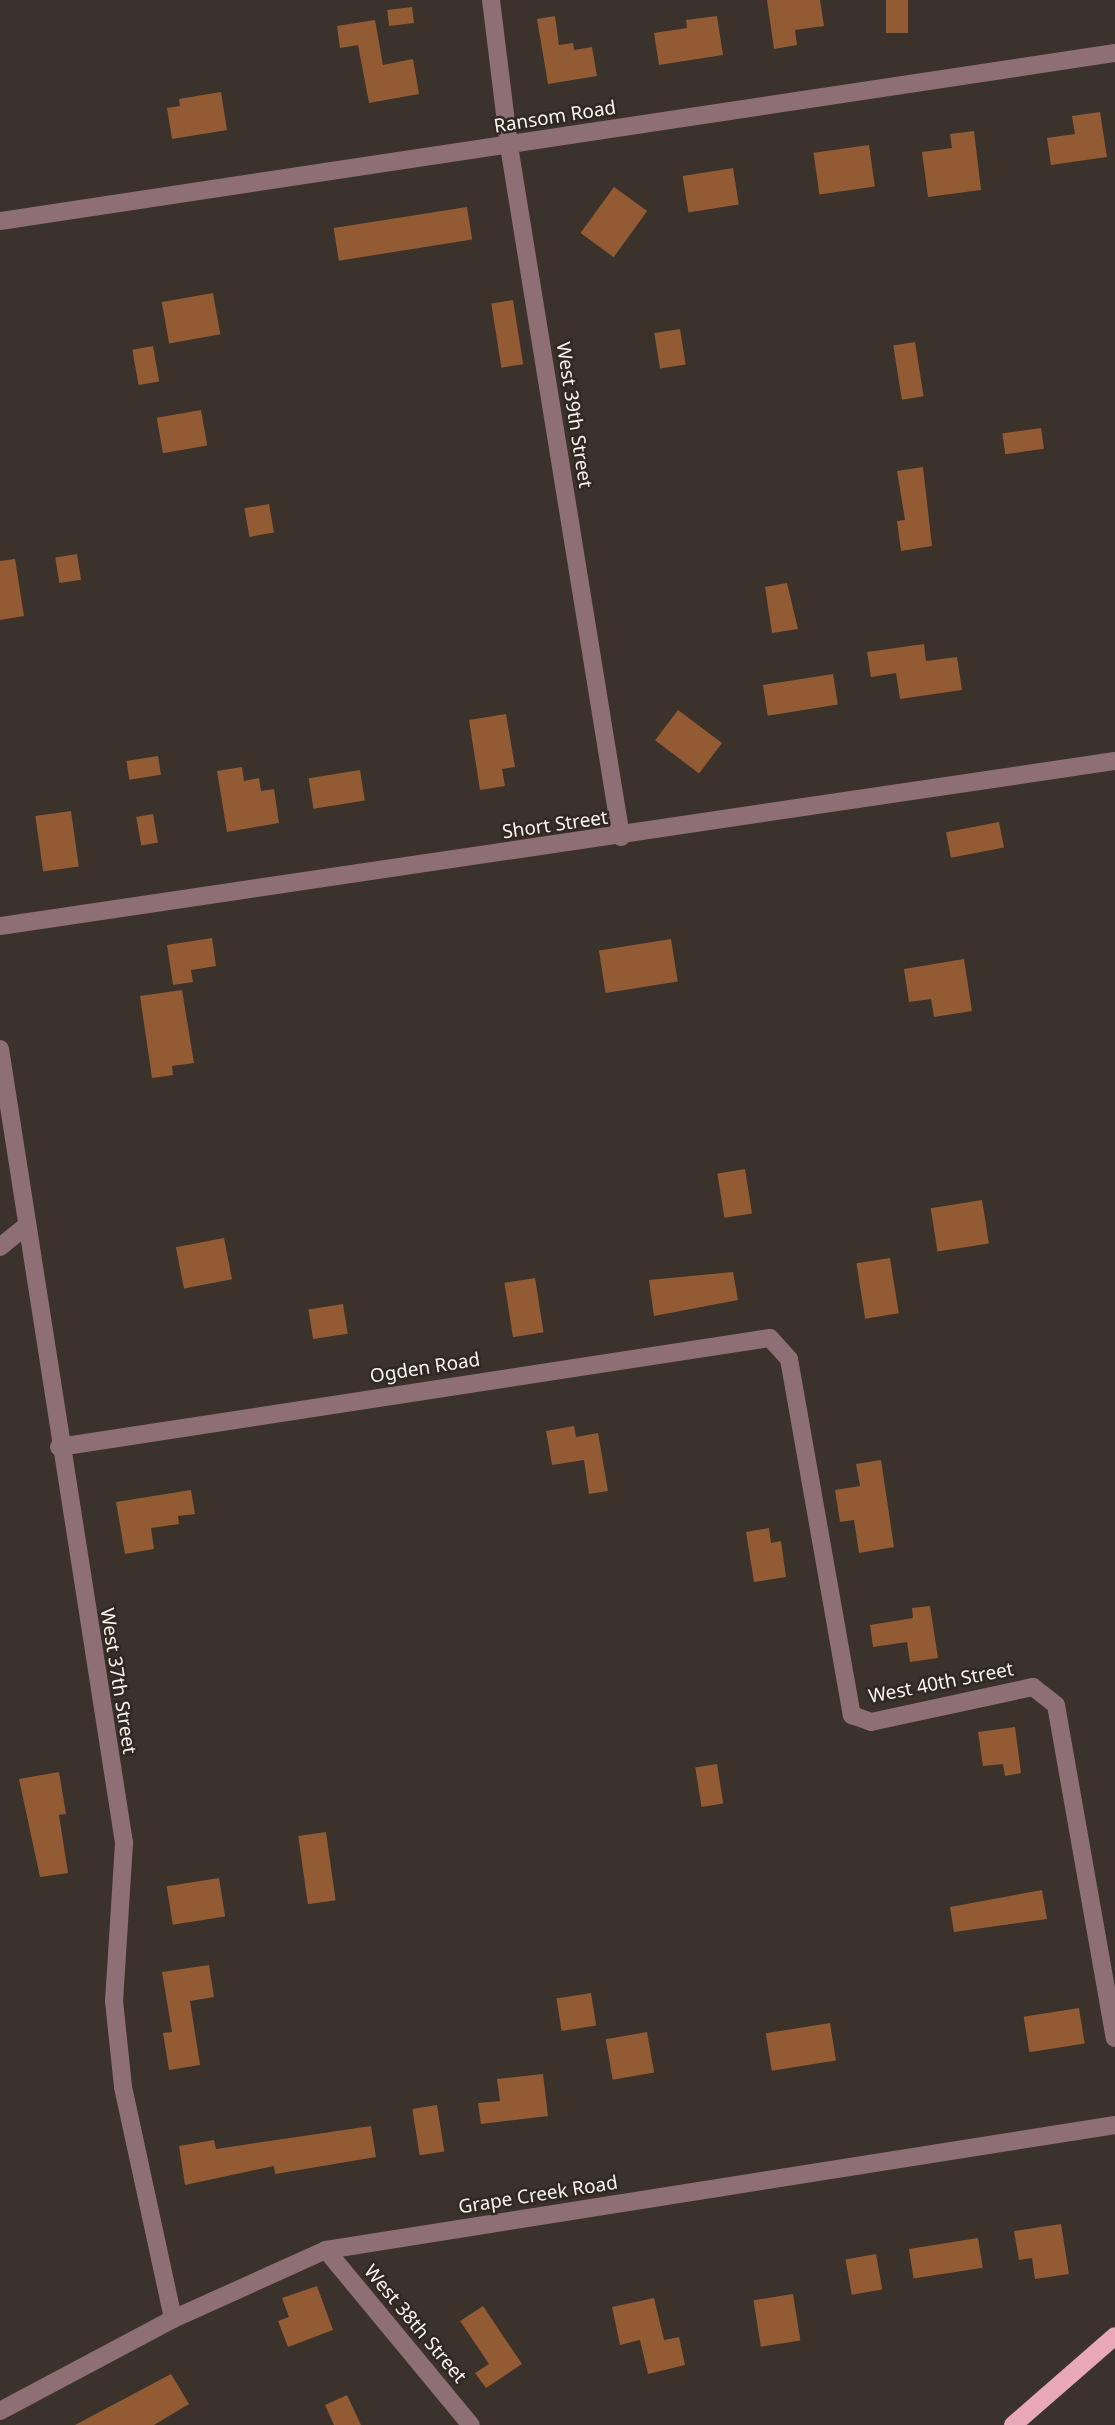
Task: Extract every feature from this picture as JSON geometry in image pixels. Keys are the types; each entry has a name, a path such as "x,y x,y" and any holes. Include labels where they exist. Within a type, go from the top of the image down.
{"main road":[{"path":"1013,2425 1115,2336"}],"street":[{"name":"West 39th Street","path":"491,0 509,146 621,837"},
{"name":"Ransom Road","path":"0,221 1115,53"},
{"name":"Short Street","path":"0,926 621,837 1115,761"},
{"name":"West 37th Street","path":"0,1049 59,1447 124,1843 114,2001 123,2087 173,2319"},
{"path":"0,1247 27,1225"},
{"name":"Ogden Road","path":"59,1447 770,1338 789,1359"},
{"name":"West 40th Street","path":"789,1359 852,1715 871,1722 1033,1687 1056,1705 1115,2038"},
{"name":"Grape Creek Road","path":"0,2411 173,2319 326,2250 1115,2125"},
{"name":"West 38th Street","path":"326,2250 471,2425"}],"building":[{"path":"767,0 820,0 824,26 795,30 797,45 774,49"},
{"path":"886,0 908,0 908,33 886,33"},
{"path":"412,7 414,23 389,26 387,10"},
{"path":"555,16 559,45 573,43 574,50 592,47 597,76 548,84 537,19"},
{"path":"717,16 723,55 659,65 654,33 687,28 686,20"},
{"path":"375,20 383,65 413,59 419,94 369,103 358,45 340,48 337,26"},
{"path":"221,92 227,130 172,139 167,108 180,106 179,99"},
{"path":"1100,112 1107,157 1051,165 1047,138 1075,134 1072,116"},
{"path":"974,131 981,190 928,197 922,152 952,148 950,134"},
{"path":"869,145 875,187 819,194 814,153"},
{"path":"733,168 739,205 688,213 683,176"},
{"path":"614,187 647,211 614,257 580,233"},
{"path":"467,207 472,240 339,261 334,228"},
{"path":"213,293 220,334 169,343 162,302"},
{"path":"513,300 523,364 501,368 491,303"},
{"path":"680,329 686,365 660,369 654,333"},
{"path":"915,342 924,396 902,400 893,345"},
{"path":"153,346 159,381 139,385 132,350"},
{"path":"201,410 207,445 163,453 157,418"},
{"path":"1041,428 1044,449 1005,454 1002,433"},
{"path":"923,467 932,546 901,551 897,521 905,520 897,471"},
{"path":"269,504 274,533 249,537 244,508"},
{"path":"77,554 81,580 59,583 55,557"},
{"path":"15,559 24,616 0,620 0,561"},
{"path":"787,583 798,629 772,633 765,587"},
{"path":"924,644 926,661 957,657 962,690 900,699 896,673 871,677 867,652"},
{"path":"833,674 838,705 768,716 763,685"},
{"path":"678,710 722,743 699,773 655,740"},
{"path":"506,714 515,767 502,769 505,786 480,790 469,720"},
{"path":"158,756 161,775 129,780 126,761"},
{"path":"242,767 244,781 259,778 261,791 274,789 279,823 227,832 217,771"},
{"path":"360,770 365,801 313,809 309,778"},
{"path":"71,811 79,866 43,871 35,816"},
{"path":"153,814 158,843 141,846 136,817"},
{"path":"999,822 1004,848 951,858 946,832"},
{"path":"212,938 216,966 191,970 193,982 173,985 167,945"},
{"path":"671,939 678,981 606,993 599,950"},
{"path":"964,959 972,1011 934,1017 931,999 909,1002 904,969"},
{"path":"182,990 194,1063 172,1066 173,1075 152,1078 140,996"},
{"path":"745,1169 752,1213 724,1218 717,1173"},
{"path":"982,1200 989,1243 938,1252 931,1208"},
{"path":"224,1238 232,1279 184,1289 176,1247"},
{"path":"890,1258 899,1313 865,1319 856,1263"},
{"path":"733,1272 738,1300 654,1316 649,1280"},
{"path":"535,1278 544,1332 513,1337 504,1283"},
{"path":"343,1304 348,1334 313,1339 308,1309"},
{"path":"574,1426 576,1437 598,1433 608,1491 589,1494 584,1460 552,1465 546,1431"},
{"path":"881,1460 894,1547 859,1553 854,1520 840,1522 835,1490 860,1486 856,1464"},
{"path":"191,1490 195,1514 178,1516 179,1524 151,1528 154,1549 125,1554 116,1502"},
{"path":"769,1528 771,1543 781,1541 786,1577 754,1582 746,1532"},
{"path":"930,1606 938,1658 910,1662 907,1642 873,1647 870,1625 913,1618 912,1608"},
{"path":"1015,1727 1021,1773 1005,1776 1003,1764 983,1766 978,1732"},
{"path":"717,1764 723,1804 702,1807 695,1767"},
{"path":"59,1772 66,1814 59,1815 68,1873 40,1877 19,1779"},
{"path":"326,1832 336,1900 308,1904 298,1836"},
{"path":"219,1878 225,1917 173,1925 167,1886"},
{"path":"1042,1890 1047,1919 954,1932 950,1907"},
{"path":"209,1965 214,1997 190,2001 200,2065 169,2070 163,2033 172,2032 162,1972"},
{"path":"591,1993 596,2026 562,2031 556,1998"},
{"path":"1079,2008 1085,2044 1029,2052 1024,2017"},
{"path":"830,2023 836,2061 772,2071 766,2033"},
{"path":"647,2032 654,2072 613,2080 606,2039"},
{"path":"543,2074 548,2116 481,2124 478,2103 500,2101 497,2079"},
{"path":"437,2105 444,2151 420,2155 412,2109"},
{"path":"371,2126 376,2157 275,2174 274,2166 185,2185 179,2146 214,2140 216,2149"},
{"path":"1061,2224 1069,2274 1035,2279 1032,2258 1019,2260 1014,2231"},
{"path":"978,2238 983,2268 914,2279 909,2249"},
{"path":"876,2254 882,2289 852,2295 845,2259"},
{"path":"317,2286 333,2330 288,2347 278,2321 289,2317 282,2298"},
{"path":"793,2294 800,2340 761,2347 753,2300"},
{"path":"654,2298 664,2340 679,2337 685,2365 648,2374 640,2340 620,2345 612,2307"},
{"path":"483,2306 522,2364 486,2388 475,2373 489,2364 460,2321"},
{"path":"171,2374 189,2404 154,2425 75,2425"},
{"path":"347,2395 361,2425 334,2425 325,2405"}]}
